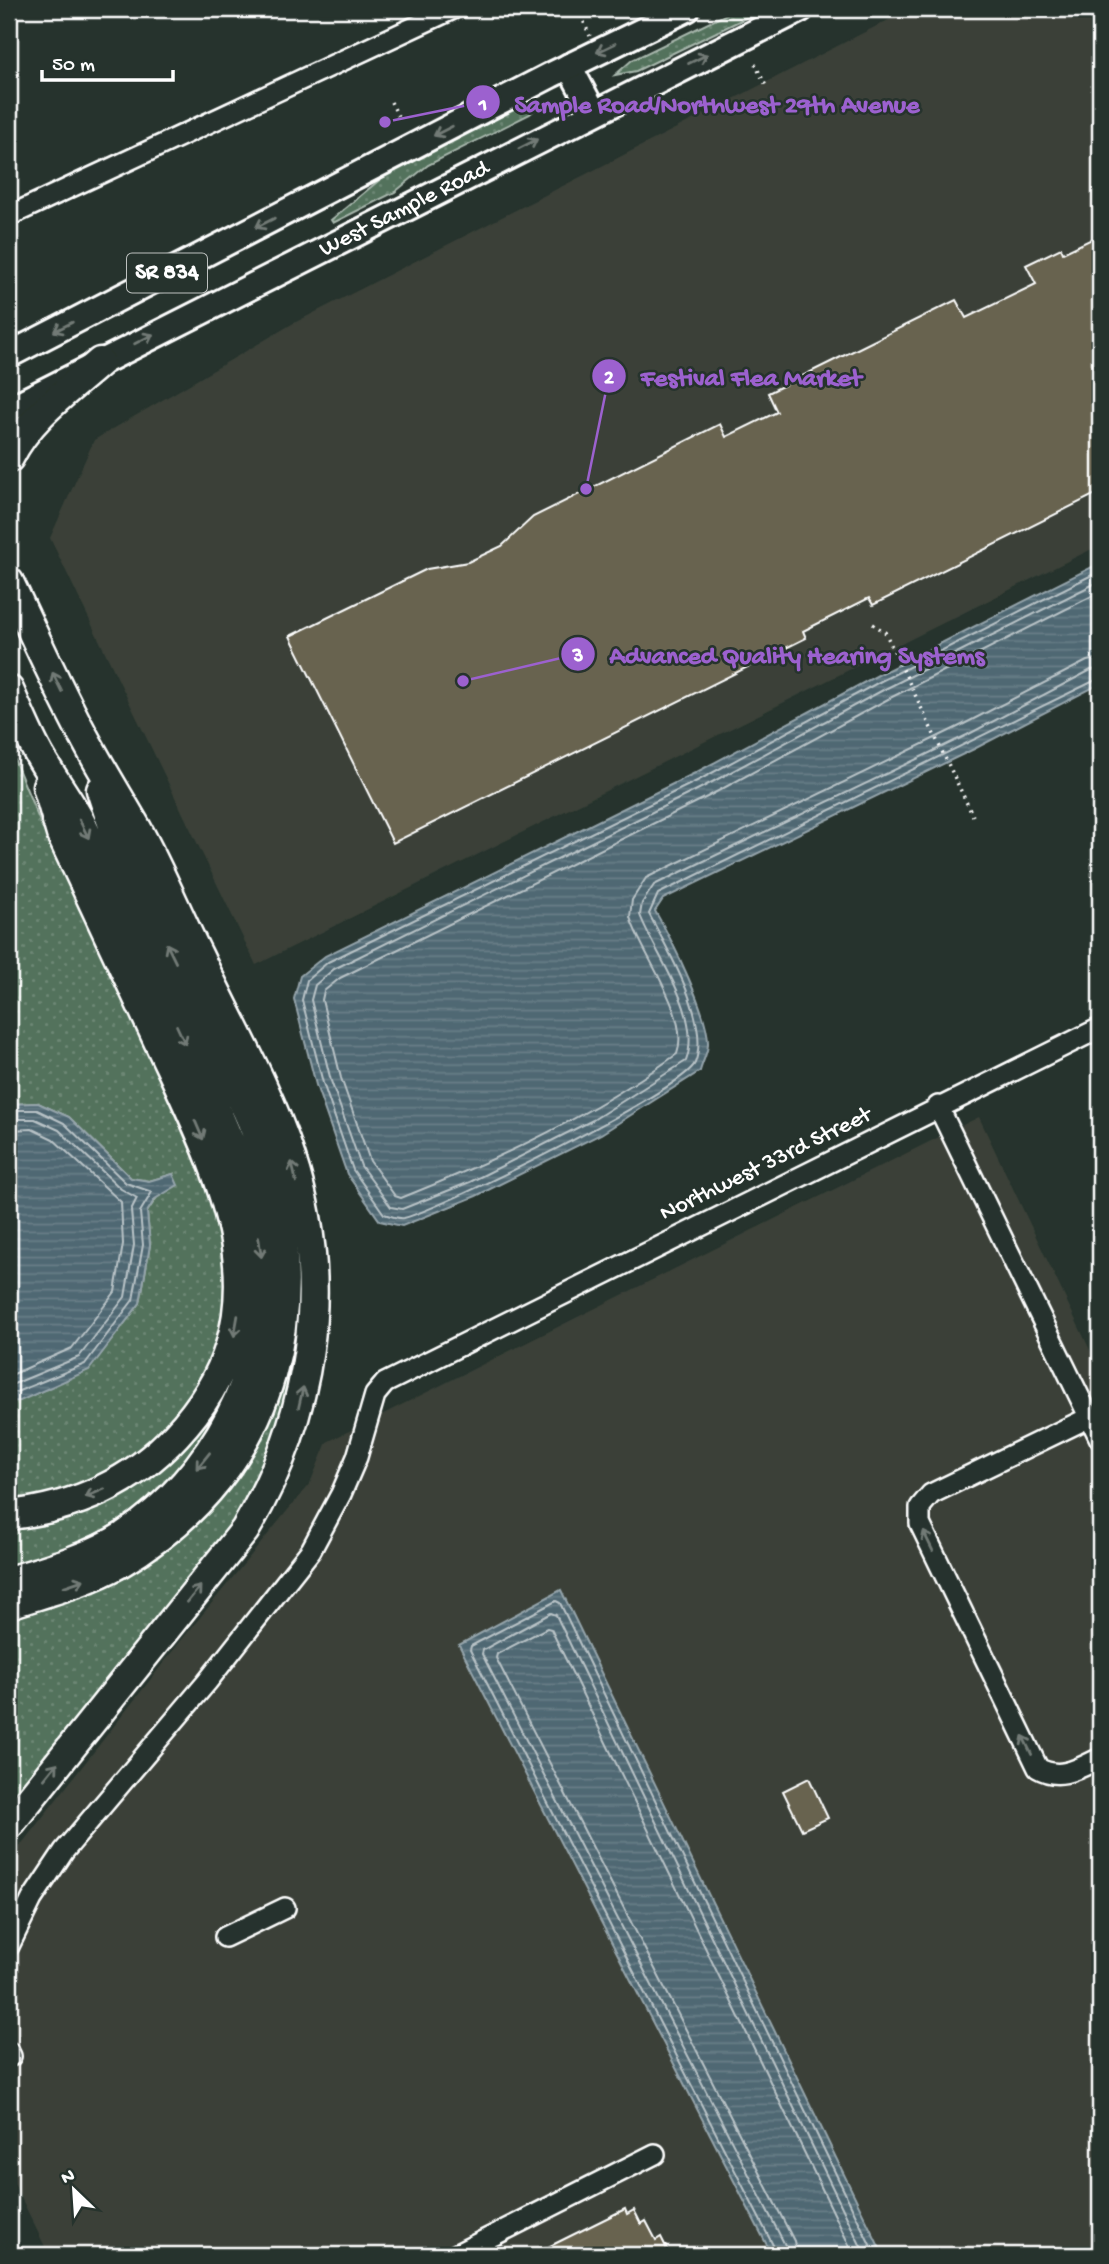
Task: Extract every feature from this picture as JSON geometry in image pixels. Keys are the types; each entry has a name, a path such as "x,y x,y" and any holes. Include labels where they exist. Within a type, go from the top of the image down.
{"highway":[{"path":"9,458 18,440 36,420 100,362"},
{"path":"9,582 87,743 137,829 282,1133 292,1161 307,1235 312,1289 310,1348 293,1428 275,1477 245,1530 9,1825"},
{"path":"9,690 36,750 82,824 237,1157 257,1226 263,1296 258,1334 240,1396 209,1453 184,1484 123,1536 82,1558 9,1581"},
{"path":"9,1604 80,1581 116,1565 152,1542 205,1492 232,1459 252,1425 267,1391 279,1343 284,1300 281,1225 272,1184 253,1125 116,840 87,743"},
{"path":"9,1515 61,1506 97,1494 129,1476 160,1452 184,1427 224,1366 236,1334 240,1300 240,1257 223,1187 193,1116 61,834 36,750"}],"main road":[{"name":"West Sample Road","path":"9,355 569,66 687,9"},
{"name":"West Sample Road","path":"9,409 593,111 801,9"},
{"path":"569,66 593,111"}],"street":[{"path":"9,216 453,9"},
{"name":"Northwest 33rd Street","path":"9,1946 32,1899 64,1851 206,1682 311,1550 357,1457 376,1395 385,1383 938,1106 1100,1028"},
{"path":"938,1106 1100,1439"},
{"path":"1090,1417 931,1494 920,1507 920,1524 1038,1768 1051,1775 1069,1773 1100,1758"},
{"path":"225,1937 285,1908"},
{"path":"455,2255 655,2154"}],"path":[{"path":"578,9 590,36"},
{"path":"755,64 766,86"},
{"path":"391,103 398,116"},
{"path":"873,624 885,632 973,816"}],"shaded area":[{"path":"910,9 1100,9 1100,545 256,965 50,538 94,440 292,324"},
{"path":"979,1117 1100,1371 1100,2255 49,2255 9,2173 9,1860 179,1643 310,1483 327,1442"}],"green space":[{"path":"737,9 764,9 636,71 615,75 632,60"},
{"path":"542,102 530,114 428,165 395,192 333,223 331,220 394,168 520,105"},
{"path":"9,747 43,829 213,1201 226,1279 225,1306 214,1357 168,1432 94,1485 9,1505 9,1402 20,1400 89,1369 140,1303 150,1245 147,1212 173,1174 149,1181 131,1178 69,1117 38,1103 9,1104"},
{"path":"300,1298 299,1367 253,1502 9,1807 9,1618 120,1578 159,1554 193,1526 222,1495 246,1461 266,1424 293,1343"},
{"path":"219,1402 222,1405 179,1468 134,1511 80,1542 9,1568 9,1524 175,1450"}],"water":[{"path":"1100,563 1100,684 974,749 663,899 655,911 688,977 707,1031 708,1047 700,1071 601,1134 476,1196 402,1226 380,1221 347,1174 316,1085 294,999 300,976 325,956 695,773 878,675"},
{"path":"38,1103 69,1117 131,1178 149,1181 173,1174 178,1185 155,1199 147,1212 150,1245 140,1303 89,1370 20,1401 9,1402 9,1104"},
{"path":"561,1590 883,2255 772,2255 459,1645"}],"building":[{"path":"1100,235 1100,492 873,605 869,598 803,631 806,638 393,843 290,636 427,569 468,562 502,546 533,517 720,424 726,437 777,412 768,393 956,300 966,318 1036,284 1026,265 1061,248 1063,253"},
{"path":"809,1778 828,1818 802,1830 783,1791"},
{"path":"625,2209 627,2214 634,2210 641,2224 646,2221 656,2240 661,2237 670,2255 532,2255"}],"place":[{"name":"Sample Road/Northwest 29th Avenue","path":"385,122"},
{"name":"Festival Flea Market","path":"586,489"},
{"name":"Advanced Quality Hearing Systems","path":"463,681"}]}
